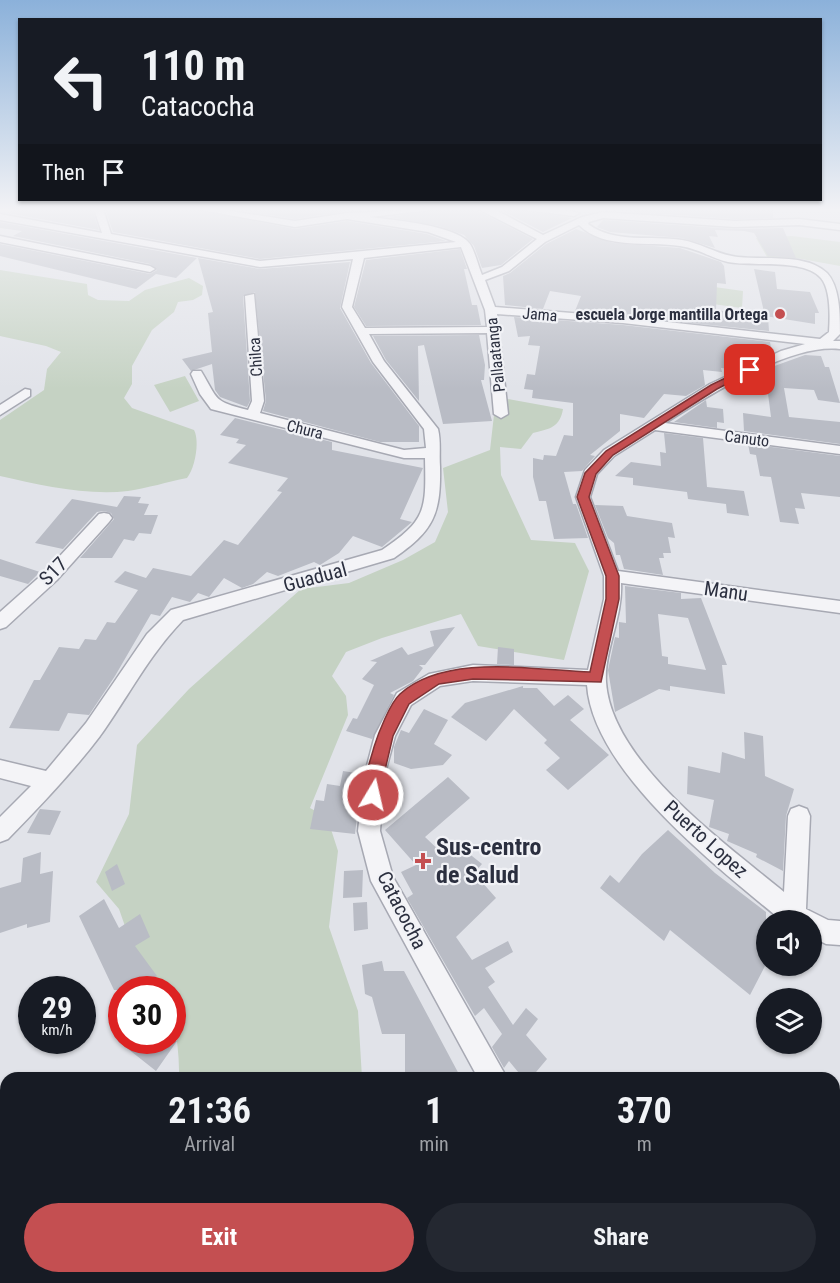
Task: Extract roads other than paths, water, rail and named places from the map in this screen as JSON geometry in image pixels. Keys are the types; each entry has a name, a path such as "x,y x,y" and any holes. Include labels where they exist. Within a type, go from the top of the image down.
{"street":[{"name":"Guadual","path":"0,832 50,781 93,729 153,639 177,615 358,565 388,554 411,540 426,524 433,508 432,451 434,442 431,429 379,362 347,307 356,269"},
{"name":"Pallaatanga","path":"476,269 491,310 495,330 501,414"},
{"path":"480,278 499,274 505,269"},
{"path":"596,678 613,599 612,576 583,497 590,473 609,453 714,387 785,354 823,343 835,333 836,322 829,283 825,275 814,269"},
{"name":"Chilca","path":"250,296 258,401 253,416"},
{"name":"Jama","path":"491,310 623,320 840,345"},
{"path":"362,331 495,330"},
{"name":"Chura","path":"197,374 206,394 216,406 404,454 418,455 432,451"},
{"path":"0,411 25,393"},
{"name":"Canuto","path":"654,426 840,450"},
{"name":"S17","path":"0,622 51,576 104,518"},
{"name":"Manu","path":"612,576 840,607"},
{"name":"Catacocha","path":"490,1072 383,881 369,831 374,777 385,735 404,699 436,679 473,673 596,678"},
{"name":"Puerto Lopez","path":"596,678 598,704 615,739 645,780 683,824 789,910"},
{"path":"0,769 50,781"},
{"path":"799,816 803,910"},
{"name":"Puerto Lopez","path":"822,930 840,933"}],"place":[{"name":"escuela Jorge mantilla Ortega","path":"780,314"},
{"name":"Sus-centro de Salud","path":"423,861"}]}
